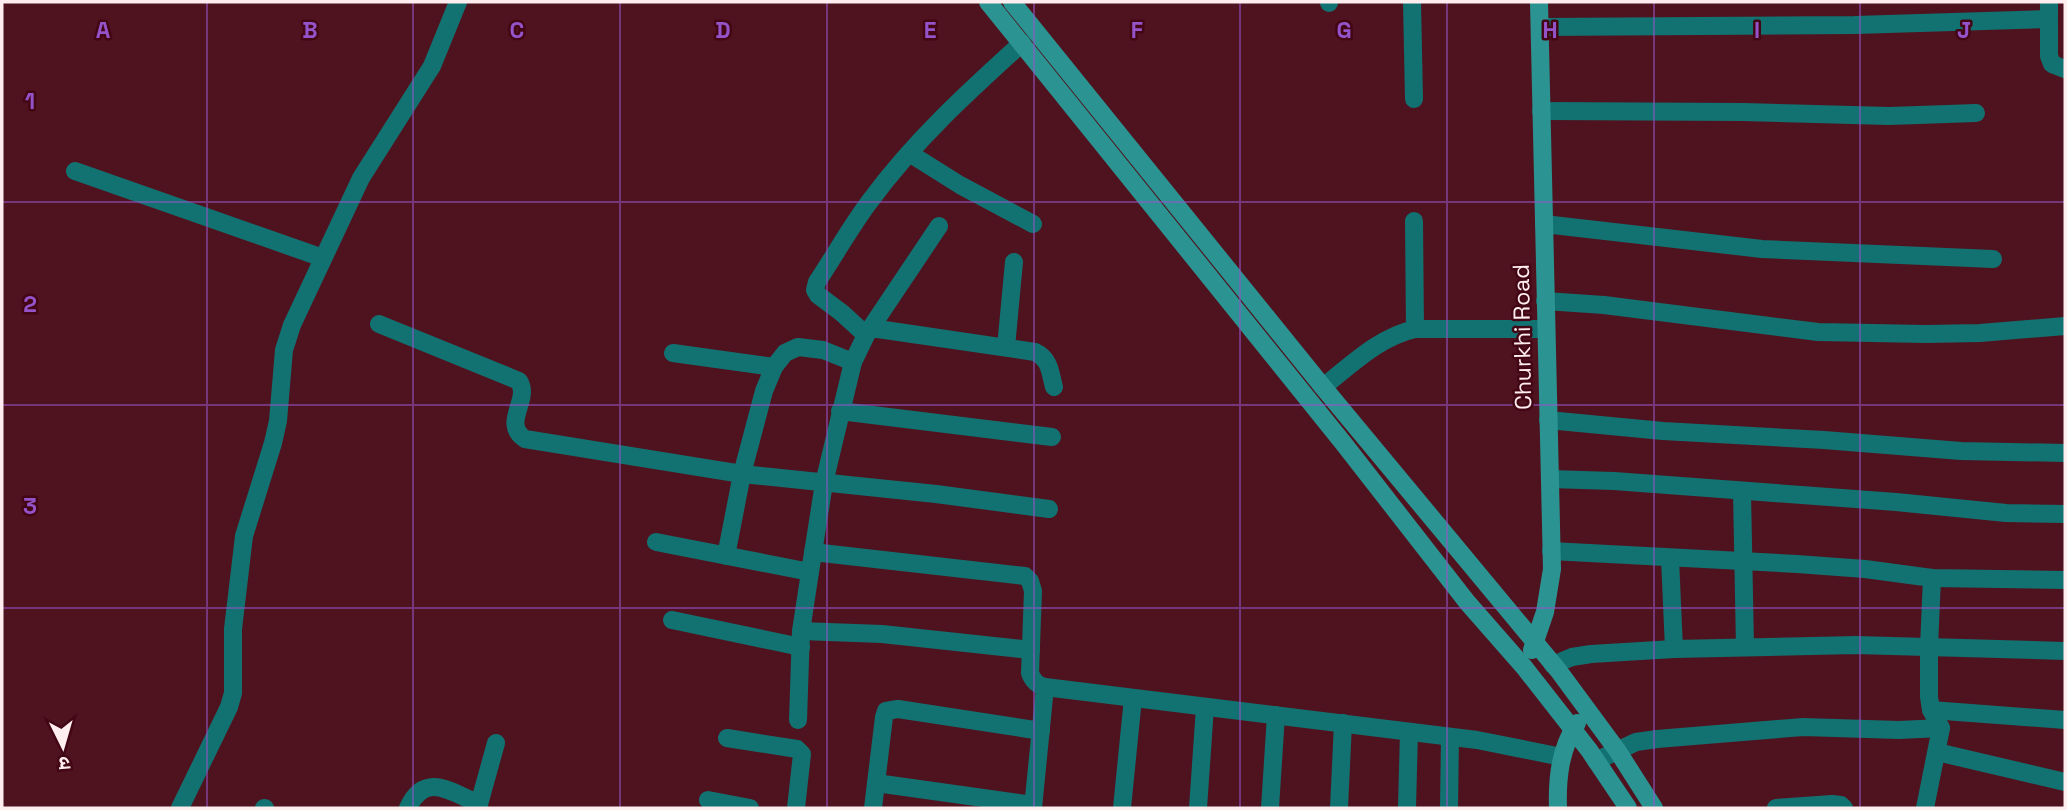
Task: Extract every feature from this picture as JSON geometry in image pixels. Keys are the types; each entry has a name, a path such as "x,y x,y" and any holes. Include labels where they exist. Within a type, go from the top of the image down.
{"street":[{"path":"180,808 233,693 233,629 244,536 274,443 284,350 292,325 361,178 432,66 458,2"},
{"path":"988,2 1344,444 1466,602 1524,667 1596,761 1628,808"},
{"path":"1013,2 1323,387 1536,642 1617,750 1654,808"},
{"path":"1412,2 1414,99"},
{"name":"Churkhi Road","path":"1524,667 1536,642 1549,592 1552,551 1539,2"},
{"path":"1540,27 1856,25 2049,10 2049,56 2052,64 2065,69"},
{"path":"1022,43 950,108 909,153 869,201 817,282 815,290 818,295 868,331 1035,352 1044,356 1049,364 1054,387"},
{"path":"1541,111 1889,116 1976,113"},
{"path":"909,153 960,185 1033,224"},
{"path":"75,171 323,258"},
{"path":"1414,221 1415,330"},
{"path":"1544,224 1762,249 1993,259"},
{"path":"798,720 801,639 813,552 824,483 853,362 868,331 939,226"},
{"path":"1006,347 1014,262"},
{"path":"1545,301 1604,305 1818,332 1980,333 2065,326"},
{"path":"379,324 519,381 522,393 515,428 518,435 525,439 742,474 936,494 1049,509"},
{"path":"1323,387 1384,340 1401,332 1546,329"},
{"path":"726,556 742,474 764,391 774,367 785,353 798,347 823,350 853,362"},
{"path":"673,353 774,367"},
{"path":"840,411 1052,437"},
{"path":"1548,420 1663,431 1961,451 2065,453"},
{"path":"1550,479 1614,481 1896,502 2006,513 2065,514"},
{"path":"1742,492 1745,647"},
{"path":"656,542 810,572"},
{"path":"1552,551 1865,569 1932,578 2065,580"},
{"path":"813,552 1025,576 1033,591 1030,673 1040,686 1450,737 1562,757"},
{"path":"1670,558 1674,649"},
{"path":"1925,808 1941,728 1931,710 1929,697 1932,578"},
{"path":"672,620 801,639 882,634 1031,650"},
{"path":"1553,665 1572,657 1591,654 1745,647 1856,645 2065,652"},
{"path":"876,783 1033,807 1045,687"},
{"path":"1122,808 1133,698"},
{"path":"1198,808 1205,707"},
{"path":"873,808 886,711 892,709 1041,731"},
{"path":"1558,808 1559,767 1573,730 1587,709"},
{"path":"1931,710 2065,720"},
{"path":"1270,808 1276,715"},
{"path":"1339,808 1343,723"},
{"path":"1596,761 1636,742 1657,739 1804,727 1899,730 1941,728"},
{"path":"1408,808 1409,732"},
{"path":"1450,737 1450,808"},
{"path":"727,738 797,749 802,754 796,808"},
{"path":"408,808 413,797 431,786 439,787 478,806 496,743"},
{"path":"1937,752 2065,782"},
{"path":"708,800 750,808"},
{"path":"1782,808 1832,804 1844,808"}]}
